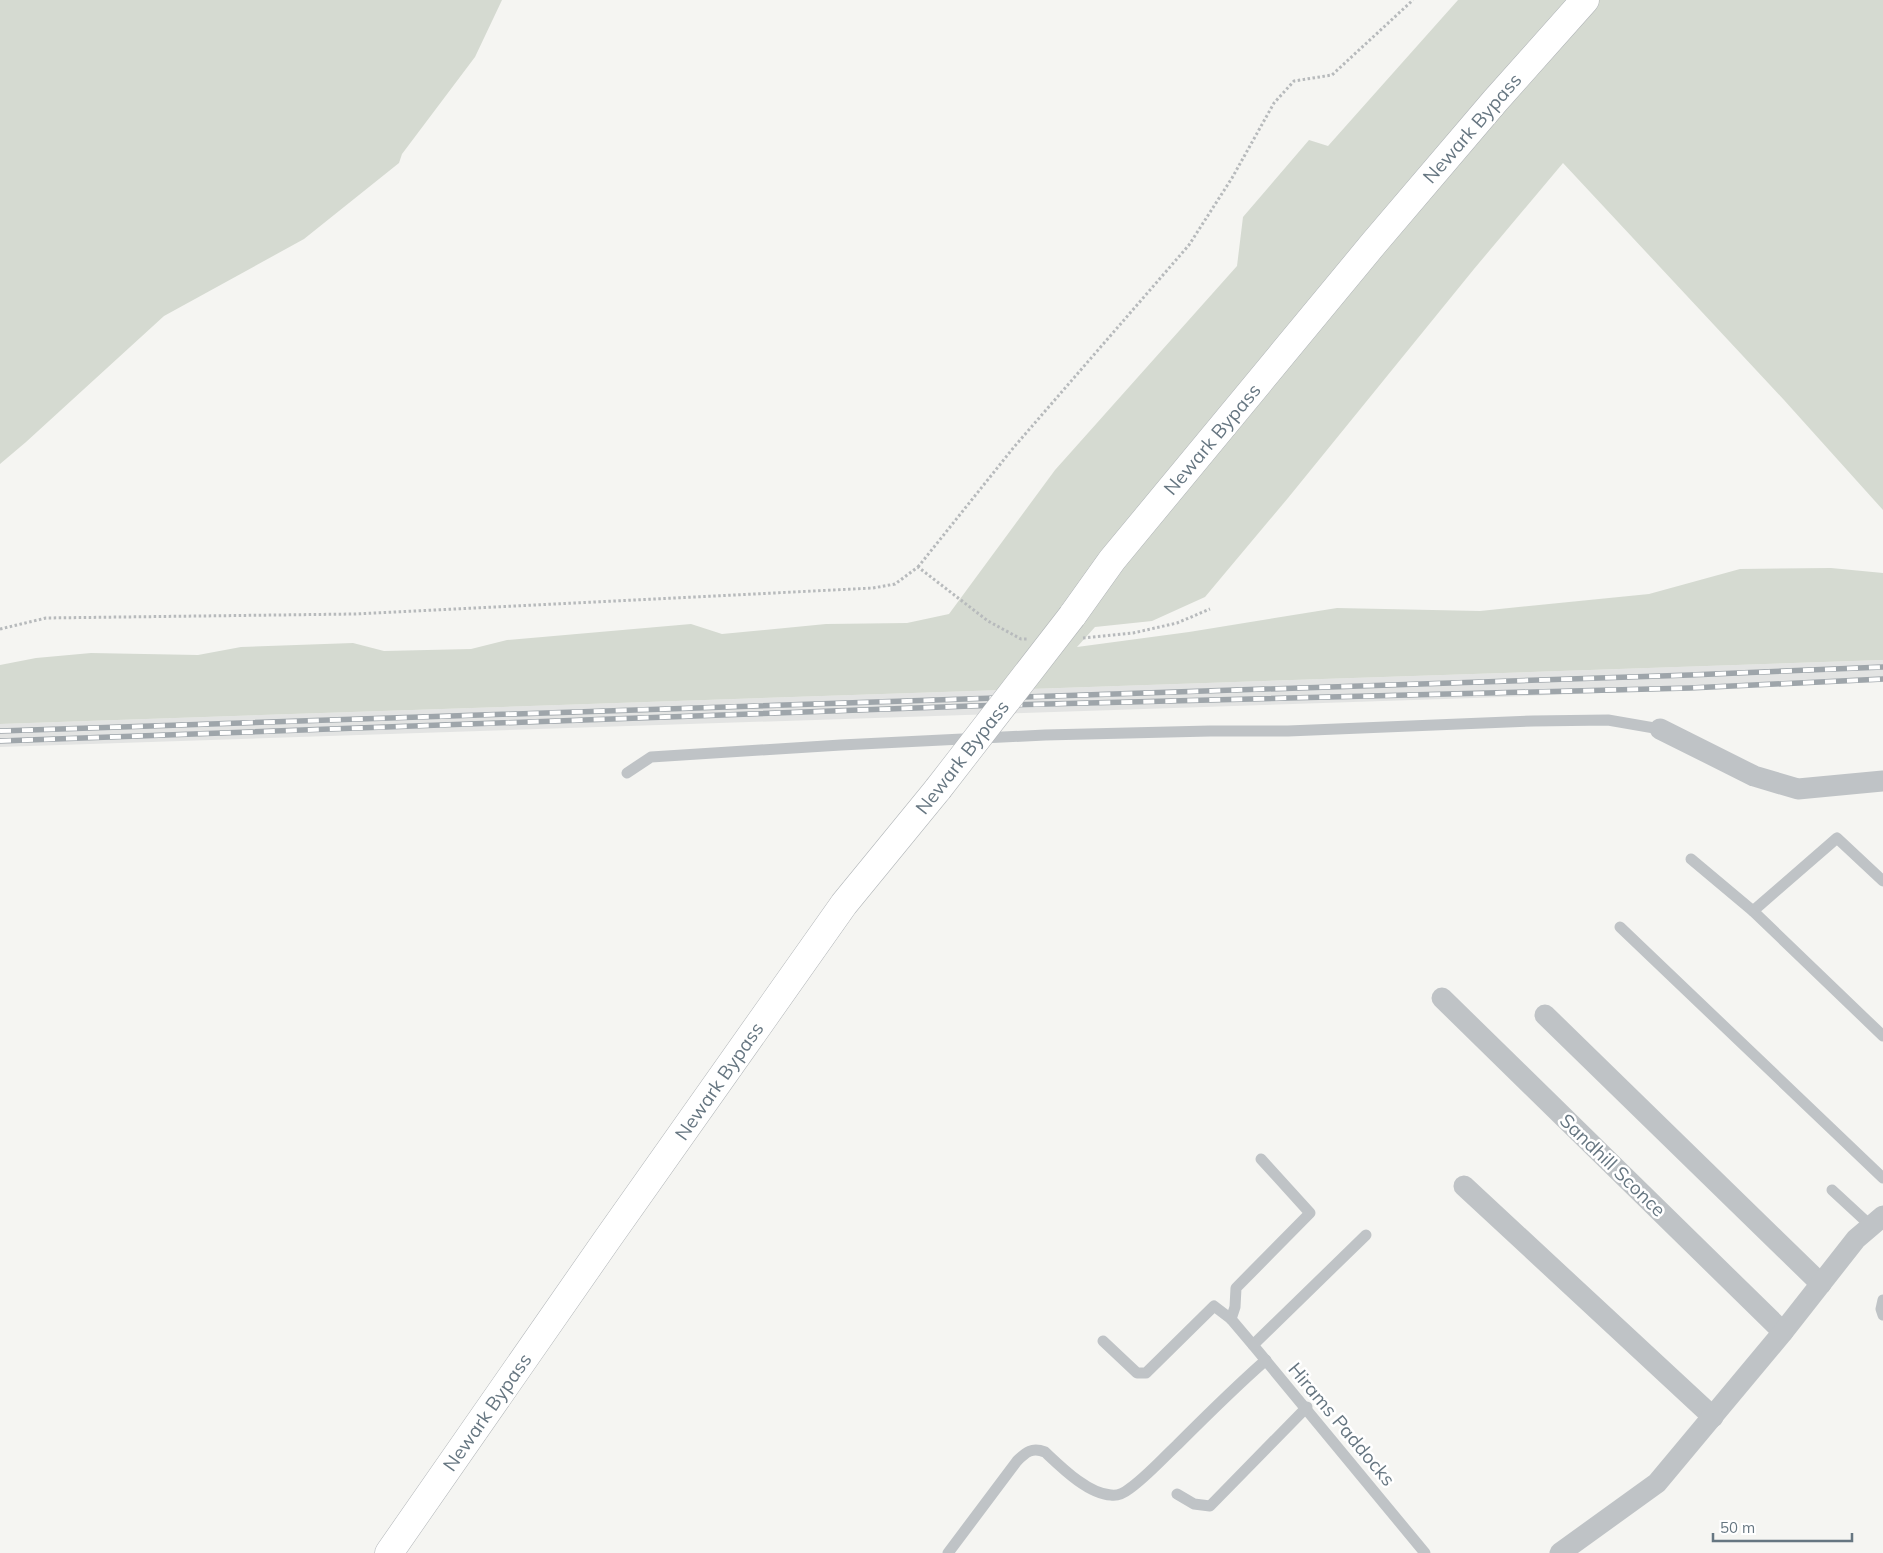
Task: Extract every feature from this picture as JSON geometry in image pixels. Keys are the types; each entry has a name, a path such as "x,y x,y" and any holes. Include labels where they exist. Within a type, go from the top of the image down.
{"highway":[{"name":"Newark Bypass","path":"389,1553 600,1249 844,904 1074,627 1112,560 1374,242 1495,100 1585,0"}],"street":[{"path":"1660,729 1754,776 1798,789 1883,781"},
{"name":"Sandhill Sconce","path":"1442,998 1783,1332"},
{"path":"1546,1014 1821,1284"},
{"path":"1464,1186 1713,1417"},
{"path":"1560,1553 1657,1483 1783,1332 1856,1239 1877,1221"}],"lane":[{"path":"627,773 651,757 1045,735 1210,730 1288,732 1608,720 1660,729"},
{"path":"1752,911 1837,838 1883,881"},
{"path":"1691,859 1752,911 1883,1036"},
{"path":"1620,927 1883,1178"},
{"path":"1103,1341 1137,1372 1146,1374 1214,1306 1231,1319 1236,1307 1236,1288 1310,1213 1262,1159"},
{"path":"1832,1190 1877,1221"},
{"path":"1254,1345 1366,1235"},
{"path":"1883,1300 1880,1309 1883,1315"},
{"name":"Hirams Paddocks","path":"1231,1319 1426,1553"},
{"path":"948,1553 1017,1461 1028,1450 1037,1449 1045,1452 1083,1484 1101,1493 1111,1496 1121,1494 1130,1489 1237,1385 1266,1360"},
{"path":"1177,1494 1194,1504 1210,1506 1306,1407"}],"path":[{"path":"0,629 46,618 354,614 873,588 895,584 918,567 1014,447 1189,245 1232,178 1274,103 1294,81 1332,75 1413,0"},
{"path":"918,567 988,622 1021,639 1030,639"},
{"path":"1074,627 1095,638 1133,633 1168,625 1210,609"}],"shaded area":[{"path":"0,0 502,0 475,57 402,154 399,163 304,239 164,316 0,464"},
{"path":"1458,0 1883,0 1883,510 1784,400 1563,163 1205,597 1152,621 1095,627 1077,647 1189,632 1337,608 1480,611 1649,594 1740,569 1831,568 1883,573 1883,660 0,724 0,665 36,658 91,653 198,655 241,647 353,643 384,651 471,649 507,640 691,624 722,634 826,624 907,623 949,614 1055,470 1237,266 1243,217 1309,140 1328,146"},
{"path":"1883,660 1883,682 1474,698 0,747 0,724"}],"railway":[{"path":"0,731 1883,667"},
{"path":"0,741 971,706 1690,688 1883,679"}]}
